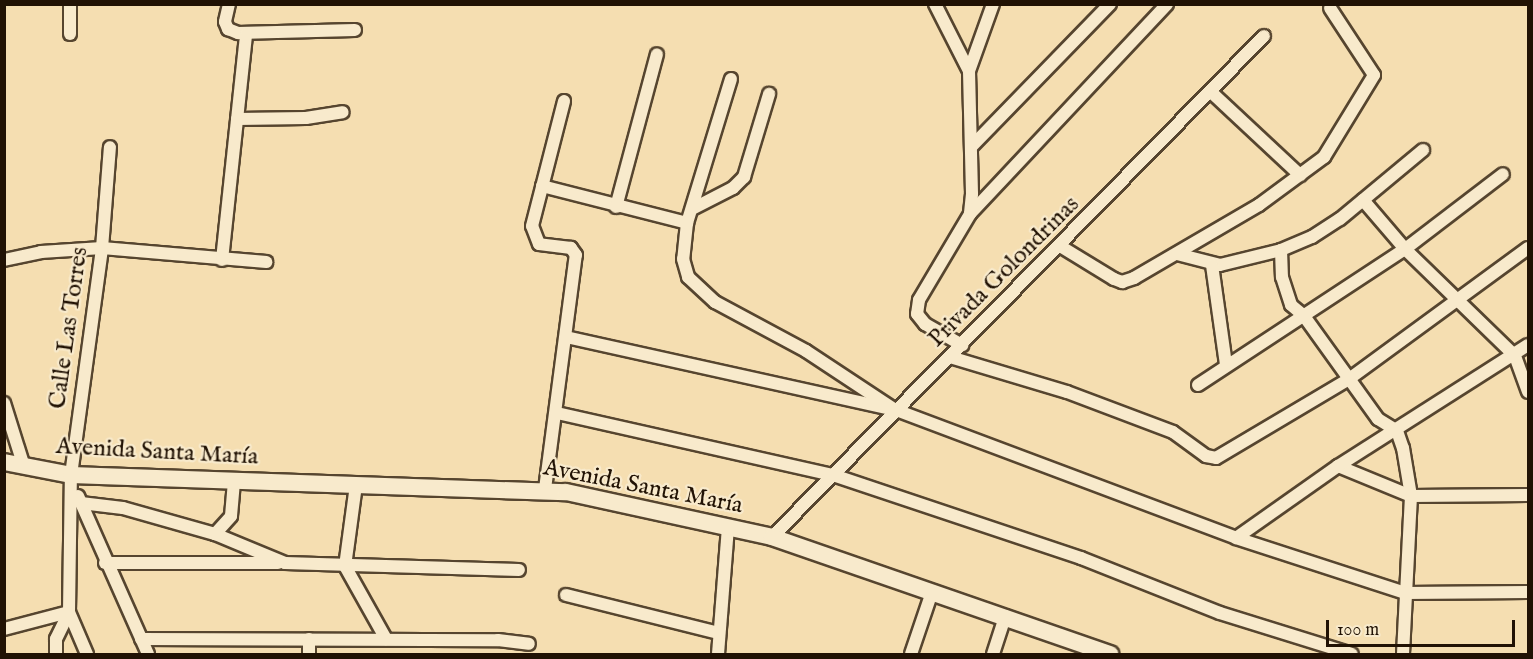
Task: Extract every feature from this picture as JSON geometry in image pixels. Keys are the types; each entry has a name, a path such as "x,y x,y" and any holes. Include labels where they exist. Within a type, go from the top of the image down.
{"main road":[{"name":"Avenida Santa María","path":"4,462 71,475 545,489 772,537 1110,654"}],"street":[{"path":"70,4 70,34"},
{"path":"229,4 226,26 246,34 355,30"},
{"path":"935,4 969,71"},
{"path":"970,214 972,146 969,71 993,4"},
{"path":"972,146 1110,4"},
{"path":"962,345 925,324 917,308 970,214 1167,4"},
{"path":"1060,246 1122,282 1177,254 1259,205 1332,148 1374,75 1330,8"},
{"path":"222,260 246,34"},
{"name":"Privada Golondrinas","path":"772,537 1264,36"},
{"path":"616,207 657,54"},
{"path":"731,79 694,208 687,223 683,260 688,277 699,290 854,380 896,410"},
{"path":"1211,92 1300,175"},
{"path":"694,208 733,188 744,177 769,94"},
{"path":"545,489 558,413 576,255 571,249 539,244 535,239 532,226 564,101"},
{"path":"237,119 306,118 343,112"},
{"name":"Calle Las Torres","path":"56,654 56,639 69,612 71,475 102,248 110,147"},
{"path":"1177,254 1212,265 1281,250 1326,229 1423,150"},
{"path":"1198,385 1405,249 1503,174"},
{"path":"542,186 616,207 687,223"},
{"path":"1363,200 1405,249 1456,302 1515,356 1528,392"},
{"path":"4,260 42,252 102,248 266,262"},
{"path":"950,357 1067,392 1173,432 1206,456 1216,458 1348,379 1528,248"},
{"path":"1281,250 1286,297 1296,313 1304,316 1378,418 1396,431 1411,496 1403,654"},
{"path":"1212,265 1226,365"},
{"path":"566,337 896,410 1236,538 1405,592 1528,592"},
{"path":"1236,538 1338,466 1515,356 1528,345"},
{"path":"4,403 24,467"},
{"path":"558,413 833,476 1081,558 1220,613 1352,654"},
{"path":"1338,466 1411,496 1528,495"},
{"path":"71,475 105,563 148,654"},
{"path":"215,534 231,516 234,481"},
{"path":"356,485 345,566 386,639"},
{"path":"81,503 123,508 215,534 285,562"},
{"path":"718,654 728,527"},
{"path":"105,563 285,562 345,566 519,570"},
{"path":"911,654 932,592"},
{"path":"566,595 718,633"},
{"path":"4,629 69,612 87,654"},
{"path":"993,654 1005,616"},
{"path":"141,639 498,640 529,644"},
{"path":"309,639 309,654"}]}
